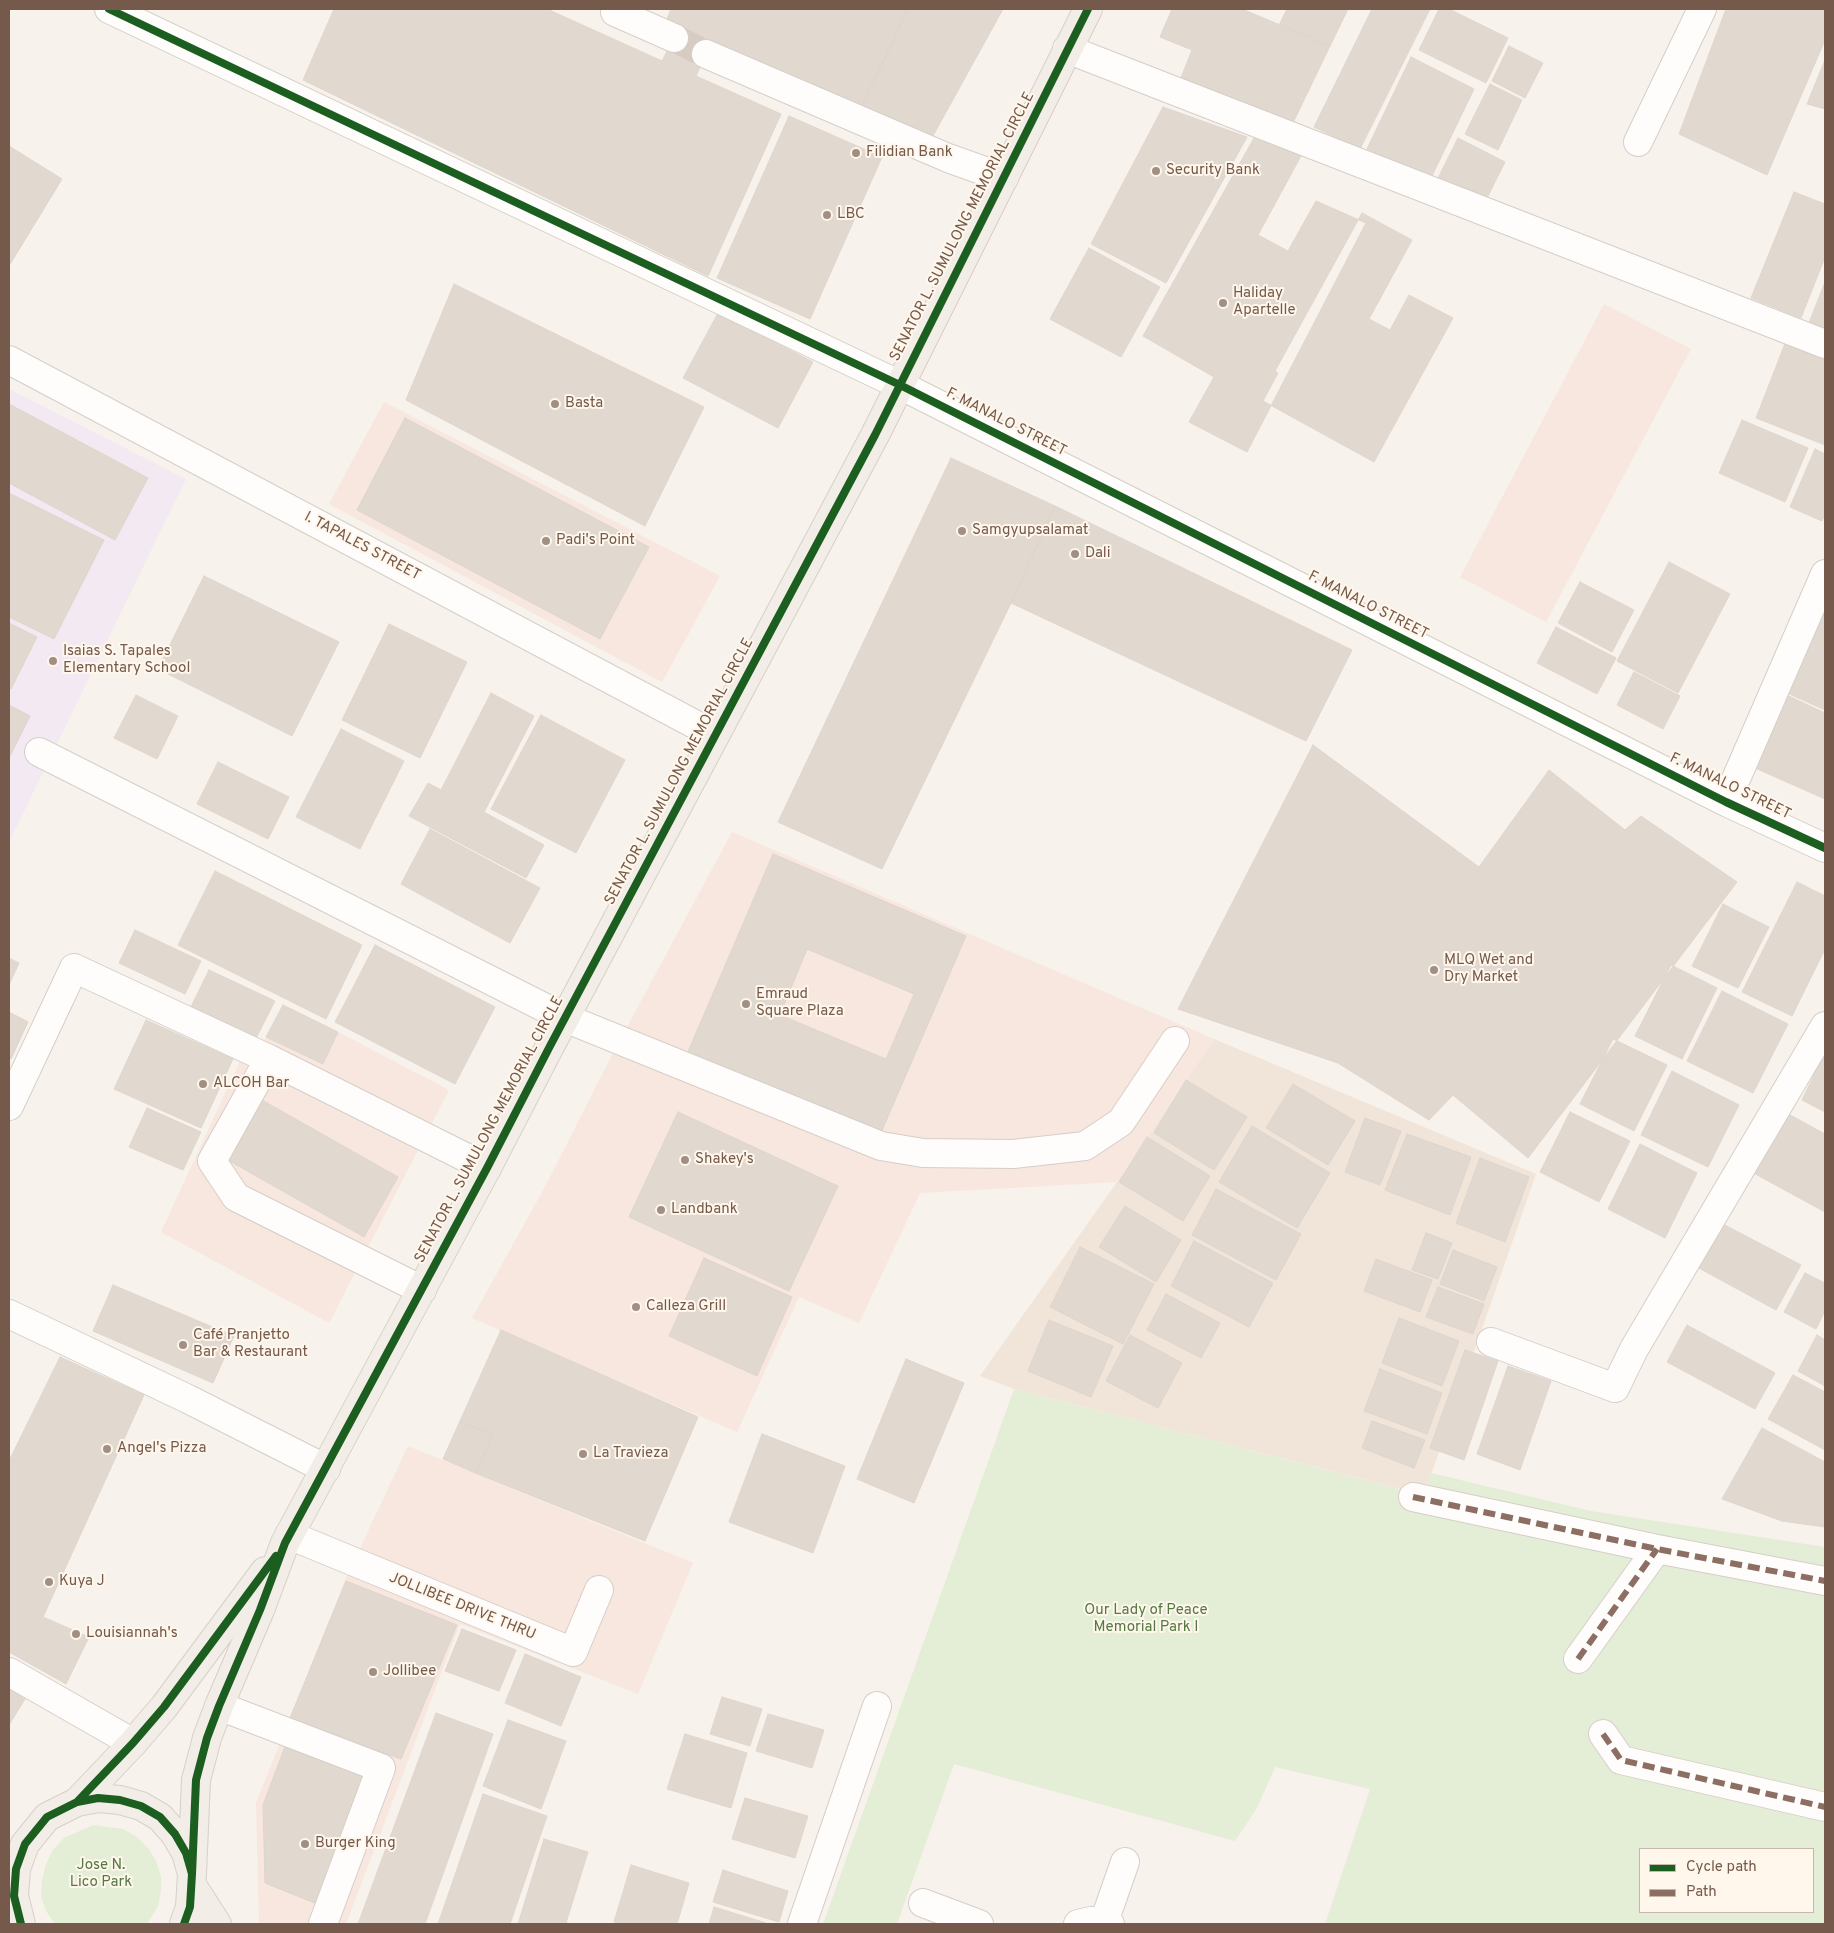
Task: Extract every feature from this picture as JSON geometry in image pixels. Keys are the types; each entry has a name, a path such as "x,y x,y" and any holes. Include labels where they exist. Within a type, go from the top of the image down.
{"main road":[{"name":"SENATOR L. SUMULONG MEMORIAL CIRCLE","path":"77,1802 133,1744 164,1707 287,1540 487,1168 900,385 1088,9"},
{"name":"SENATOR L. SUMULONG MEMORIAL CIRCLE","path":"184,1924 190,1907 196,1780 207,1738 287,1540"},
{"path":"20,1924 14,1896 17,1851 47,1818 77,1802 98,1798 120,1800 141,1806 160,1818 175,1834 186,1853 192,1880 218,1924"}],"street":[{"name":"F. MANALO STREET","path":"109,9 900,385 1726,802 1825,848"},
{"path":"1638,142 1702,9"},
{"path":"615,12 674,38"},
{"path":"1067,49 1825,344"},
{"path":"706,54 948,158 1004,178"},
{"name":"I. TAPALES STREET","path":"9,360 715,736"},
{"path":"1726,802 1825,574"},
{"path":"39,752 565,1018 881,1146 923,1153 1014,1154 1085,1146 1121,1122 1175,1041"},
{"path":"9,1106 74,968 269,1059 487,1168"},
{"path":"1491,1342 1615,1388 1634,1349 1825,1026"},
{"path":"269,1059 212,1161 236,1197 422,1290"},
{"path":"9,1314 188,1399 326,1469"},
{"path":"1413,1498 1657,1549 1825,1581"},
{"name":"JOLLIBEE DRIVE THRU","path":"287,1540 573,1652 599,1590"},
{"path":"1578,1659 1657,1549"},
{"path":"9,1672 133,1744"},
{"path":"219,1706 381,1768 323,1924"},
{"path":"802,1924 877,1706"},
{"path":"1603,1734 1621,1760 1825,1807"},
{"path":"1078,1924 1091,1920 1107,1923 1125,1862"},
{"path":"923,1904 979,1924"}],"shaded area":[{"path":"1604,304 1691,349 1546,622 1460,577"},
{"name":"Isaias S. Tapales Elementary School","path":"9,389 186,479 9,842"},
{"path":"384,402 720,576 662,682 329,504"},
{"path":"732,832 1214,1039 1117,1182 920,1193 859,1323 799,1297 737,1432 472,1318 547,1183 612,1055"},
{"path":"338,1032 449,1090 329,1323 161,1232 240,1061 251,1067 266,1037 323,1064"},
{"path":"1214,1039 1536,1174 1424,1495 1014,1389 980,1376 1117,1182"},
{"path":"408,1446 693,1563 638,1694 460,1624 346,1924 259,1924 256,1803 346,1578"}],"green space":[{"name":"Our Lady of Peace Memorial Park I","path":"1014,1389 1423,1495 1431,1473 1591,1511 1825,1547 1825,1924 1325,1924 1370,1789 1275,1767 1257,1808 1235,1841 954,1764 897,1924 823,1924"},
{"name":"Jose N. Lico Park","path":"93,1825 123,1829 137,1837 148,1848 156,1861 161,1876 161,1892 158,1906 147,1924 55,1924 46,1911 41,1896 42,1880 46,1864 53,1850 64,1838"}],"building":[{"path":"334,9 547,9 662,61 676,34 707,51 696,76 781,114 708,276 303,80"},
{"path":"671,9 908,9 858,115 707,51 663,29"},
{"path":"908,9 1003,9 929,143 858,115"},
{"path":"1172,9 1242,9 1330,46 1291,127 1179,83 1192,50 1160,37"},
{"path":"1287,9 1348,9 1330,46 1279,25"},
{"path":"1372,9 1430,9 1360,149 1314,127"},
{"path":"1439,9 1449,9 1508,38 1486,83 1419,50"},
{"path":"1726,9 1825,9 1825,40 1767,175 1679,134"},
{"path":"1509,46 1543,63 1525,98 1492,81"},
{"path":"1411,57 1474,89 1430,180 1367,149"},
{"path":"1825,60 1825,109 1807,104"},
{"path":"1490,84 1522,100 1498,150 1465,134"},
{"path":"1163,107 1247,137 1166,283 1091,244"},
{"path":"789,116 882,157 810,319 717,278"},
{"path":"1254,138 1301,156 1258,235 1288,251 1316,201 1366,223 1247,452 1189,422 1214,377 1143,336"},
{"path":"1458,138 1505,162 1485,202 1438,178"},
{"path":"9,146 62,179 9,266"},
{"path":"1794,192 1825,204 1825,257 1801,318 1751,298"},
{"path":"1362,213 1412,240 1369,319 1390,330 1409,295 1453,318 1374,462 1263,401 1278,373 1275,371"},
{"path":"1089,248 1160,287 1121,357 1050,319"},
{"path":"1825,282 1825,330 1809,323"},
{"name":"Basta","path":"454,284 704,407 645,526 406,400"},
{"path":"718,313 813,362 778,428 683,378"},
{"path":"1786,341 1825,357 1825,445 1756,418"},
{"path":"9,404 148,478 115,540 9,483"},
{"path":"405,418 649,547 600,639 357,510"},
{"path":"1742,420 1808,448 1785,502 1719,473"},
{"path":"1815,449 1825,454 1825,514 1822,521 1790,507"},
{"path":"951,458 1055,506 1011,603 882,869 778,822"},
{"path":"9,493 104,540 54,639 9,617"},
{"path":"1055,506 1352,650 1306,741 1011,603"},
{"path":"1669,562 1730,594 1678,693 1617,661"},
{"path":"204,576 339,642 292,736 158,669"},
{"path":"1580,582 1634,610 1612,652 1558,623"},
{"path":"1825,604 1825,710 1785,692"},
{"path":"9,623 37,637 11,689 9,688"},
{"path":"389,624 467,662 420,758 342,720"},
{"path":"1556,627 1616,658 1597,694 1537,663"},
{"path":"1634,672 1680,696 1663,729 1617,705"},
{"path":"1778,691 1825,713 1825,799 1746,764"},
{"path":"491,693 534,716 484,812 544,845 526,878 409,816 428,783 441,790"},
{"path":"136,695 178,716 157,759 114,738"},
{"path":"9,705 30,716 9,758"},
{"path":"541,715 625,760 576,853 491,809"},
{"path":"341,729 404,761 360,849 296,817"},
{"name":"MLQ Wet and Dry Market","path":"1313,745 1479,867 1549,770 1625,830 1641,816 1737,882 1528,1158 1453,1095 1429,1120 1338,1063 1178,1009"},
{"path":"218,762 289,797 268,839 197,804"},
{"path":"430,829 540,888 510,943 401,884"},
{"name":"Emraud Square Plaza","path":"773,854 966,936 880,1135 687,1054","holes":["807,949 914,994 886,1059 780,1015"]},
{"path":"215,871 362,945 326,1019 178,945"},
{"path":"1797,882 1825,896 1825,949 1792,1016 1742,992"},
{"path":"1723,904 1769,927 1738,988 1692,966"},
{"path":"135,930 201,961 185,994 119,963"},
{"path":"375,945 495,1007 455,1084 335,1022"},
{"path":"9,958 19,963 9,985"},
{"path":"1671,965 1717,988 1682,1059 1635,1036"},
{"path":"209,970 275,1001 255,1040 190,1009"},
{"path":"1722,991 1788,1024 1753,1093 1687,1061"},
{"path":"283,1005 338,1032 323,1064 266,1037"},
{"path":"9,1012 28,1022 11,1059 9,1058"},
{"path":"146,1020 233,1059 201,1128 114,1089"},
{"path":"1613,1039 1667,1065 1634,1131 1580,1104"},
{"path":"1825,1052 1825,1112 1802,1100"},
{"path":"1672,1071 1739,1105 1708,1167 1641,1135"},
{"path":"1186,1080 1247,1117 1214,1170 1154,1133"},
{"path":"1293,1084 1355,1121 1328,1165 1266,1128"},
{"path":"253,1095 398,1177 364,1237 219,1155"},
{"path":"147,1108 201,1132 183,1170 129,1147"},
{"path":"1781,1110 1825,1134 1825,1212 1748,1170"},
{"path":"678,1112 838,1186 789,1291 629,1217"},
{"path":"1570,1112 1630,1141 1599,1202 1540,1172"},
{"path":"1365,1118 1401,1131 1380,1185 1345,1172"},
{"path":"1252,1126 1330,1173 1297,1228 1219,1182"},
{"path":"1407,1134 1471,1157 1450,1215 1385,1190"},
{"path":"1147,1137 1210,1176 1183,1221 1119,1182"},
{"path":"1640,1144 1697,1173 1665,1238 1608,1209"},
{"path":"1480,1158 1529,1177 1505,1242 1456,1223"},
{"path":"1216,1189 1301,1234 1276,1280 1192,1235"},
{"path":"1125,1206 1181,1240 1156,1282 1099,1247"},
{"path":"1721,1223 1801,1265 1776,1310 1697,1267"},
{"path":"1426,1233 1452,1243 1438,1279 1412,1270"},
{"path":"1194,1241 1273,1283 1249,1327 1171,1286"},
{"path":"1080,1247 1154,1284 1123,1344 1050,1307"},
{"path":"1453,1250 1497,1267 1484,1301 1440,1284"},
{"path":"704,1258 792,1297 757,1376 669,1336"},
{"path":"1376,1259 1432,1280 1420,1312 1364,1291"},
{"path":"1805,1273 1825,1283 1825,1311 1816,1329 1784,1312"},
{"path":"113,1285 234,1336 213,1383 93,1331"},
{"path":"1438,1287 1484,1304 1473,1334 1426,1317"},
{"path":"1166,1294 1220,1323 1201,1358 1147,1330"},
{"path":"1399,1318 1459,1341 1442,1386 1382,1363"},
{"path":"1049,1320 1113,1346 1091,1397 1028,1371"},
{"path":"1687,1325 1775,1373 1755,1409 1667,1362"},
{"name":"La Travieza","path":"501,1330 698,1417 645,1541 475,1473 493,1435 460,1421"},
{"path":"1130,1335 1182,1363 1158,1408 1106,1381"},
{"path":"1817,1335 1825,1340 1825,1386 1798,1371"},
{"path":"1465,1350 1498,1361 1464,1460 1430,1448"},
{"path":"60,1357 144,1395 43,1617 89,1637 66,1684 9,1652 9,1461"},
{"path":"906,1359 964,1383 914,1503 857,1479"},
{"path":"1508,1366 1551,1381 1520,1470 1477,1454"},
{"path":"1380,1369 1442,1393 1427,1434 1364,1411"},
{"path":"1793,1375 1825,1392 1825,1450 1768,1419"},
{"path":"460,1421 493,1435 475,1473 443,1459"},
{"path":"1372,1421 1425,1440 1414,1468 1362,1448"},
{"path":"1762,1428 1825,1462 1825,1527 1782,1521 1722,1499"},
{"path":"762,1434 845,1466 813,1553 729,1522"},
{"name":"Jollibee","path":"346,1581 457,1625 401,1759 290,1718"},
{"path":"462,1629 516,1650 499,1691 445,1671"},
{"path":"525,1654 581,1677 561,1726 505,1703"},
{"path":"9,1689 25,1699 9,1725"},
{"path":"722,1697 762,1709 750,1746 710,1734"},
{"path":"436,1713 493,1734 425,1924 358,1924"},
{"path":"768,1714 824,1730 812,1768 756,1751"},
{"path":"508,1720 566,1741 541,1809 483,1786"},
{"path":"685,1734 747,1753 731,1808 667,1789"},
{"name":"Burger King","path":"286,1744 371,1776 322,1906 265,1883 263,1805"},
{"path":"483,1794 547,1816 510,1924 438,1924"},
{"path":"745,1798 808,1816 795,1858 732,1839"},
{"path":"544,1839 588,1852 566,1923 571,1924 518,1924"},
{"path":"631,1865 689,1883 677,1924 622,1924 614,1922"},
{"path":"723,1870 788,1891 779,1922 713,1902"},
{"path":"714,1907 766,1923 709,1924"}],"tunnel":[{"path":"674,38 706,54"}],"marked path":[{"path":"1413,1497 1657,1549 1825,1581"},
{"path":"1578,1659 1657,1549"},
{"path":"1603,1734 1621,1760 1825,1807"}],"cycle path":[{"path":"109,9 900,385 1726,802 1825,848"},
{"path":"192,1874 196,1780 207,1738 260,1610 285,1543 487,1168 875,435 1088,9"},
{"path":"77,1802 164,1707 276,1556"},
{"path":"21,1924 14,1896 16,1869 25,1844 47,1817 77,1802 98,1798 120,1800 141,1806 160,1817 175,1834 186,1853 192,1874 190,1907 184,1924"}],"place":[{"name":"Filidian Bank","path":"856,153"},
{"name":"Security Bank","path":"1156,171"},
{"name":"LBC","path":"827,215"},
{"name":"Haliday Apartelle","path":"1223,303"},
{"name":"Basta","path":"555,404"},
{"name":"Samgyupsalamat","path":"962,531"},
{"name":"Padi's Point","path":"546,541"},
{"name":"Dali","path":"1075,554"},
{"name":"Isaias S. Tapales Elementary School","path":"53,661"},
{"name":"MLQ Wet and Dry Market","path":"1434,970"},
{"name":"Emraud Square Plaza","path":"746,1004"},
{"name":"ALCOH Bar","path":"203,1084"},
{"name":"Shakey's","path":"685,1160"},
{"name":"Landbank","path":"661,1210"},
{"name":"Calleza Grill","path":"636,1307"},
{"name":"Café Pranjetto Bar & Restaurant","path":"183,1345"},
{"name":"Angel's Pizza","path":"107,1449"},
{"name":"La Travieza","path":"583,1454"},
{"name":"Kuya J","path":"49,1582"},
{"name":"Louisiannah's","path":"76,1634"},
{"name":"Jollibee","path":"373,1672"},
{"name":"Burger King","path":"305,1844"}]}
